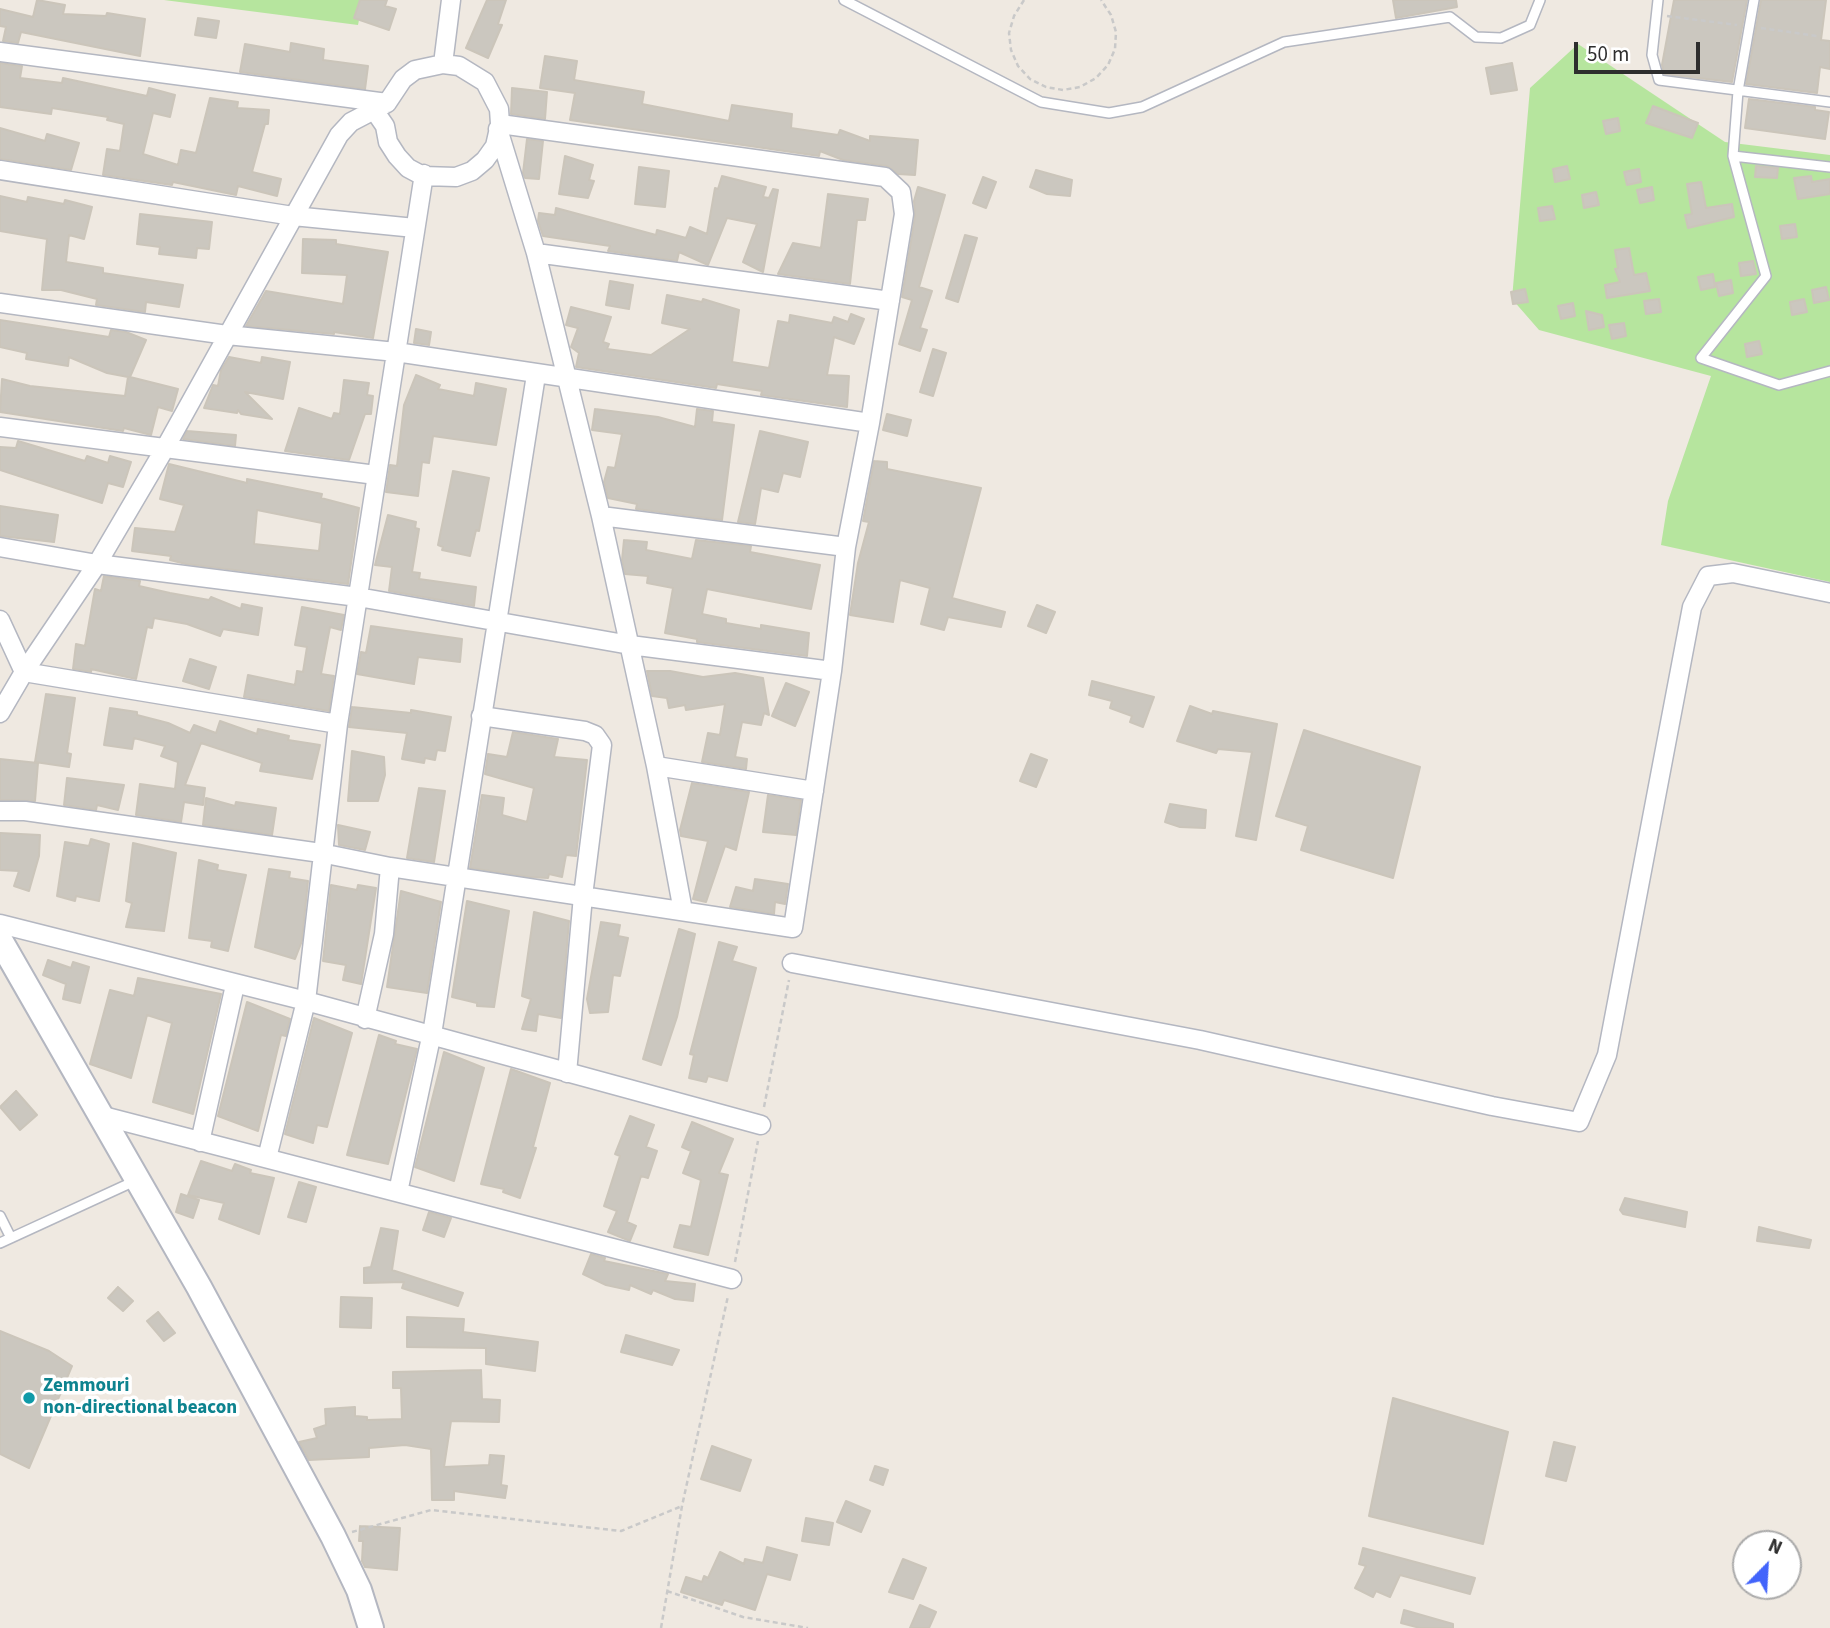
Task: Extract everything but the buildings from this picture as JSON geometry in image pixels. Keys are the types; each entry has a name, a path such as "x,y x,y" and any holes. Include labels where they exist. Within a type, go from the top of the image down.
{"main road":[{"path":"0,940 103,1116 333,1536 359,1590 371,1628"}],"street":[{"path":"443,64 451,0"},
{"path":"0,52 381,107"},
{"path":"0,713 24,672 97,564 164,450 344,128 381,107 409,75 429,65 443,64 473,73 485,82 494,95 499,127 536,253 601,516 656,766 683,911"},
{"path":"381,107 388,142 408,168 424,174 456,177 472,171 485,160 495,146 499,127"},
{"path":"0,811 25,811 321,853 390,867 793,928 832,671 846,547 870,424 904,203 894,183 885,177 499,127"},
{"path":"0,170 293,216 415,228"},
{"path":"267,1158 306,1001 338,724 424,174"},
{"path":"536,253 890,301"},
{"path":"0,303 227,335 396,352 870,424"},
{"path":"398,1192 431,1037 536,375"},
{"path":"0,427 376,475"},
{"path":"601,516 846,547"},
{"path":"0,547 97,564 358,597 630,645 832,671"},
{"path":"792,963 1200,1040 1492,1107 1579,1122 1607,1055 1692,607 1708,576 1733,573 1830,593"},
{"path":"0,620 24,672"},
{"path":"24,672 338,724"},
{"path":"481,716 585,731 599,740 604,751 583,896 567,1073"},
{"path":"656,766 814,791"},
{"path":"365,1019 384,934 390,867"},
{"path":"0,924 306,1001 761,1125"},
{"path":"200,1142 235,985"},
{"path":"103,1116 732,1279"}],"lane":[{"path":"844,0 1041,102 1109,113 1142,107 1284,42 1450,18 1476,37 1501,38 1530,25 1540,0"},
{"path":"1658,0 1652,55 1659,80 1830,102"},
{"path":"1755,0 1738,91 1733,156 1766,276 1701,358 1779,385 1830,371"},
{"path":"1733,156 1830,167"},
{"path":"0,1243 138,1179"},
{"path":"1,1222 11,1238"}],"path":[{"path":"1024,0 1014,16 1009,33 1015,58 1030,79 1046,87 1063,90 1080,87 1096,78 1108,65 1115,49 1116,32 1111,15 1101,0"},
{"path":"333,1536 431,1510 621,1531 682,1506"},
{"path":"667,1591 743,1617 808,1628"}],"green space":[{"path":"164,0 363,0 358,25"},
{"path":"1578,44 1725,142 1830,155 1830,582 1661,545 1668,501 1711,376 1539,330 1512,299 1530,88"}],"place":[{"name":"Zemmouri non-directional beacon","path":"29,1398"}]}
